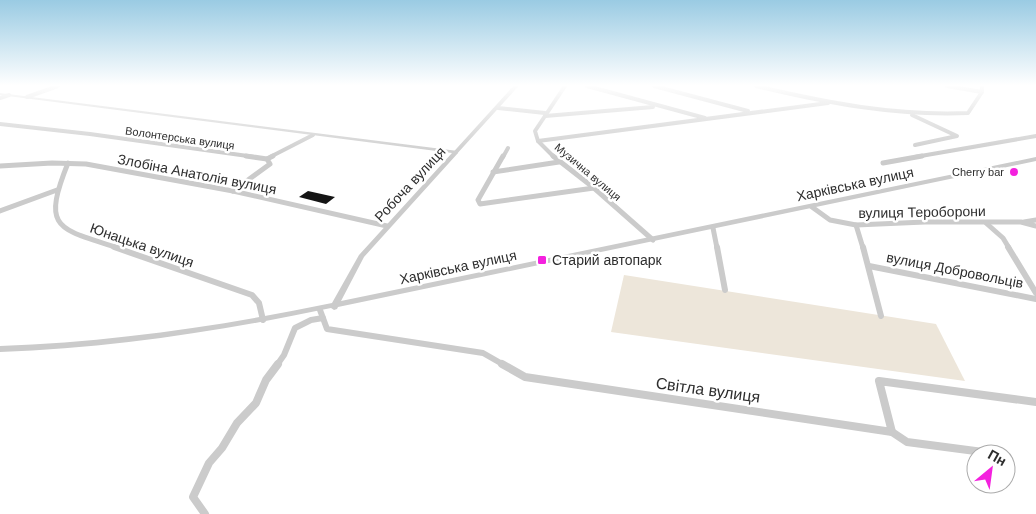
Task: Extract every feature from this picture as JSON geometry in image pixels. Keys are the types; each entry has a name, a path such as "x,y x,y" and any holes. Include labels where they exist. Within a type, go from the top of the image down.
{"street":[{"path":"125,110 456,152"},
{"name":"Робоча вулиця","path":"334,307 361,256 496,110"},
{"path":"514,110 545,114 602,110"},
{"name":"Музична вулиця","path":"548,110 535,131 538,141 559,162 594,188 653,240"},
{"path":"674,110 709,119"},
{"path":"743,110 751,112"},
{"path":"538,141 768,110"},
{"path":"865,110 910,115 968,112 969,110"},
{"path":"910,115 957,136 915,145"},
{"name":"Волонтерська вулиця","path":"0,124 90,134 268,159"},
{"path":"233,190 270,164 268,159 313,135"},
{"path":"883,163 1036,136"},
{"path":"508,148 478,200 480,204 594,188"},
{"name":"Харківська вулиця","path":"0,349 66,347 156,337 263,320 321,314 334,307 1036,159"},
{"path":"493,172 559,162"},
{"name":"Юнацька вулиця","path":"68,163 57,190 54,211 56,218 65,227 78,234 252,296 259,303 263,320"},
{"name":"Злобіна Анатолія вулиця","path":"0,166 86,164 233,190 387,226"},
{"path":"0,211 57,190"},
{"name":"вулиця Тероборони","path":"812,207 830,220 856,225 1021,222 1036,226"},
{"path":"1021,222 1036,220"},
{"path":"986,222 1003,238 1036,293"},
{"path":"856,225 869,266 881,316"},
{"path":"713,228 725,290"},
{"name":"вулиця Добровольців","path":"869,266 1036,299"},
{"path":"206,514 193,497 209,462 222,448 237,423 256,403 266,380 284,355 295,328 321,314"},
{"name":"Світла вулиця","path":"321,314 327,329 483,353 525,377 892,432"},
{"path":"966,450 907,442 892,432 879,381 1036,402"}],"shaded area":[{"path":"624,275 936,324 965,381 611,332"}],"building":[{"path":"308,191 335,197 326,204 299,197"}],"place":[{"name":"Cherry bar","path":"1014,172"},
{"name":"Старий автопарк","path":"542,260"}]}
